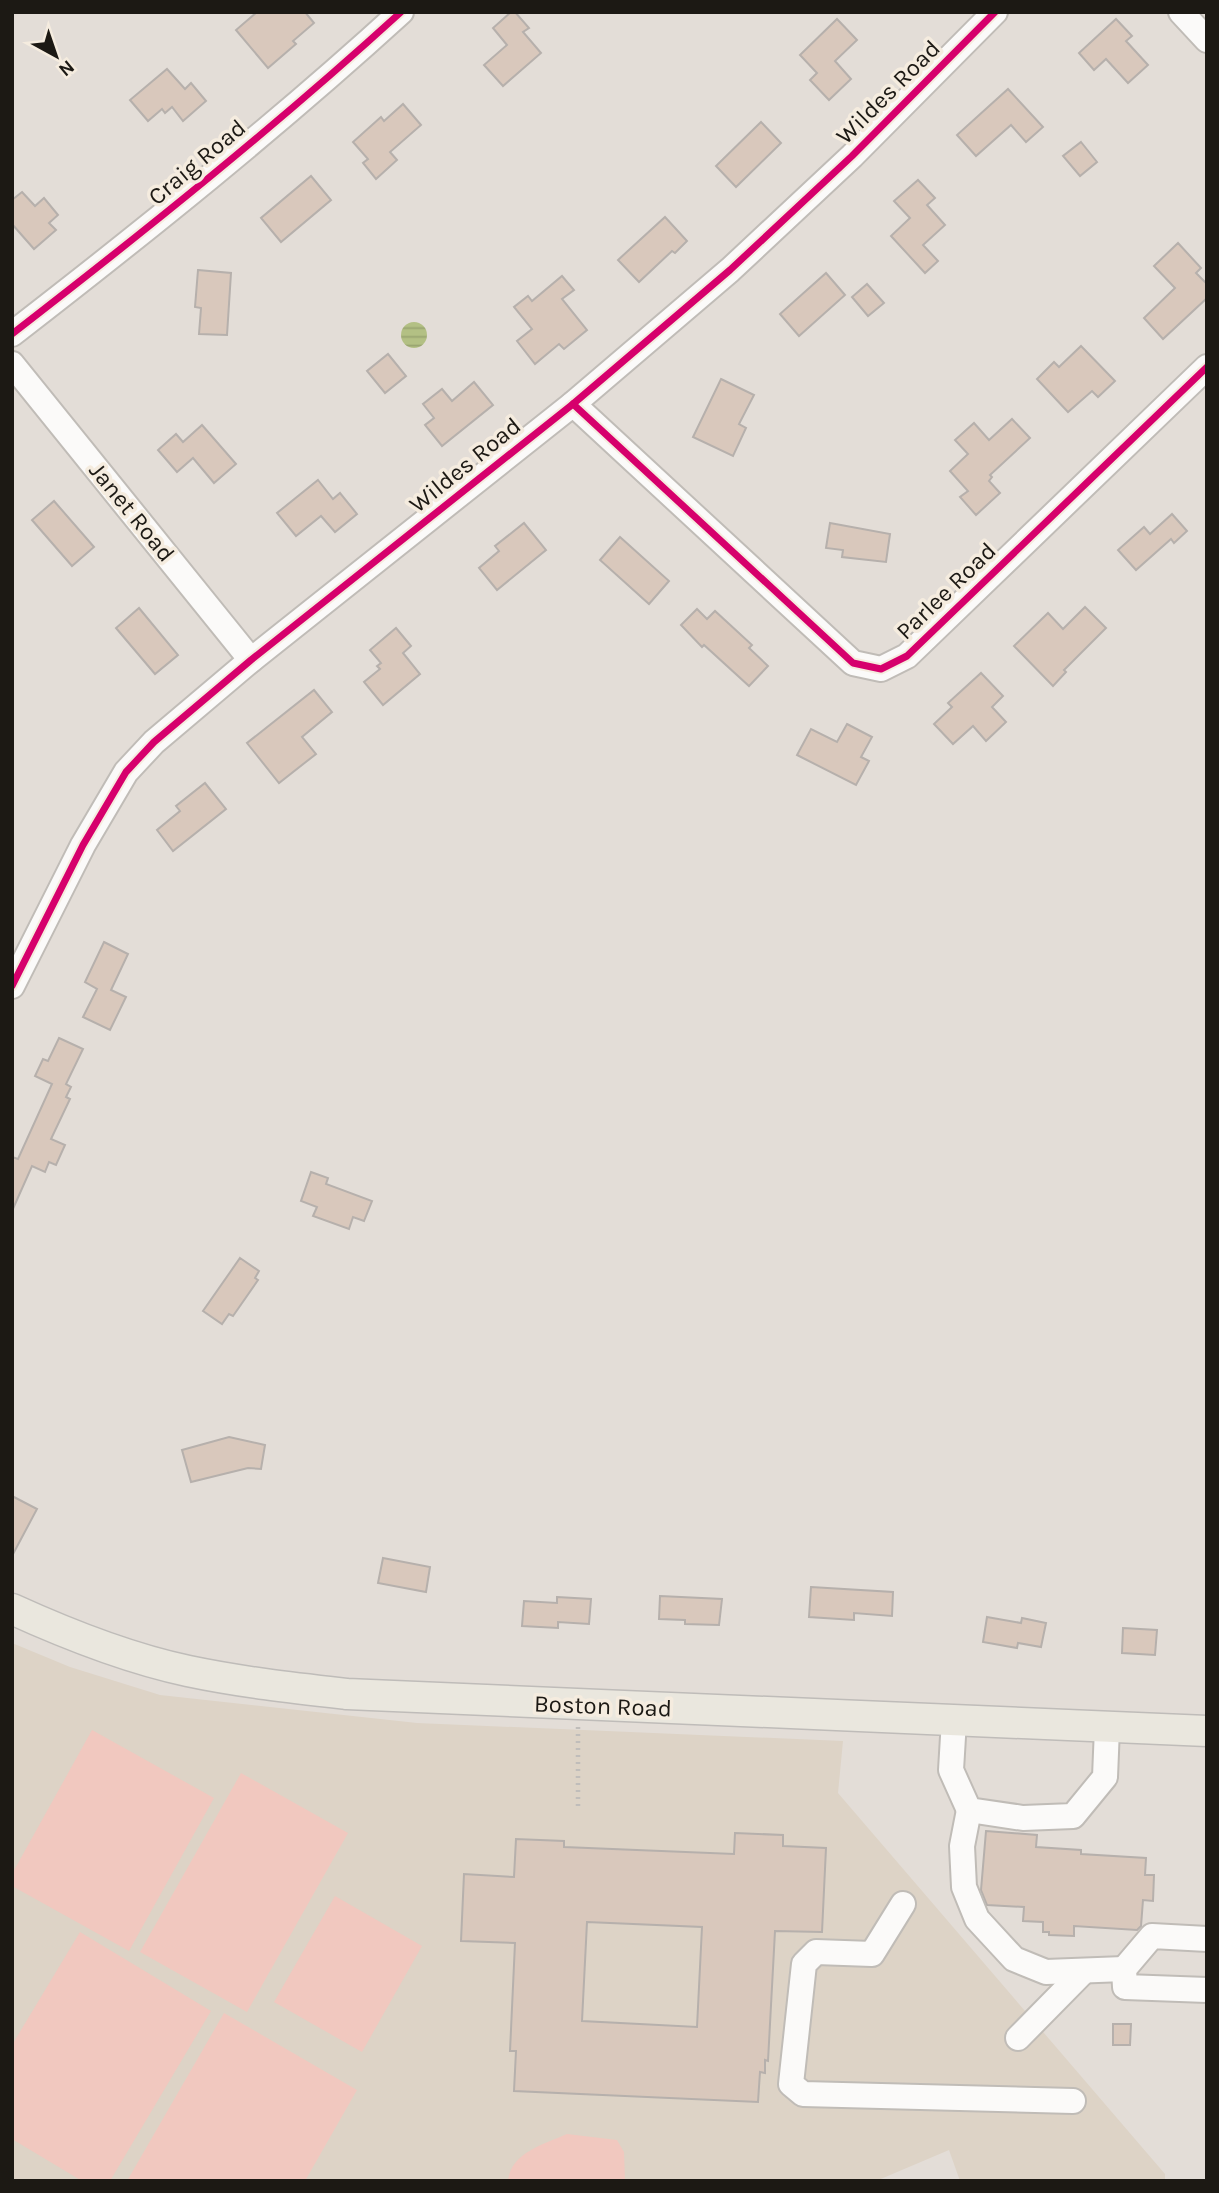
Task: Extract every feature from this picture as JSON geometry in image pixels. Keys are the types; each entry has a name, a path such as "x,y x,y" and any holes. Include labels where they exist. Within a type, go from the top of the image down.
{"main road":[{"name":"Boston Road","path":"12,1609 117,1651 187,1671 271,1686 368,1696 1207,1731"}],"street":[{"name":"Craig Road","path":"12,334 150,227 329,78 401,12"},
{"name":"Wildes Road","path":"12,986 83,845 126,772 154,742 251,660 573,404 730,270 852,156 995,12"},
{"path":"1181,12 1207,40"},
{"name":"Janet Road","path":"12,364 251,660"},
{"name":"Parlee Road","path":"573,404 853,663 881,668 907,656 1207,367"},
{"path":"954,1720 951,1770 969,1810 962,1846 964,1888 977,1919 1014,1959 1046,1972 1124,1969"},
{"path":"969,1810 1024,1818 1073,1816 1105,1777 1107,1728"},
{"path":"903,1904 872,1954 817,1952 804,1964 791,2084 803,2094 1073,2101"},
{"path":"1207,1939 1152,1936 1124,1969 1125,1987 1207,1990"},
{"path":"1018,2038 1084,1972"}],"path":[{"path":"577,1705 578,1810"}],"shaded area":[{"path":"414,322 423,326 427,335 423,344 414,348 405,344 401,335 405,326"},
{"path":"12,1643 70,1667 160,1695 417,1723 843,1741 838,1793 1165,2174 1165,2181 960,2181 949,2150 876,2181 12,2181"},
{"path":"92,1730 214,1798 129,1951 12,1886 12,1874"},
{"path":"241,1773 348,1833 247,2012 140,1952"},
{"path":"335,1896 422,1946 362,2052 274,2002"},
{"path":"80,1932 211,2011 110,2181 82,2181 12,2139 12,2045"},
{"path":"224,2013 357,2090 305,2181 127,2181"},
{"path":"567,2134 617,2140 624,2152 625,2180 508,2181 510,2171 522,2156"}],"building":[{"path":"257,12 305,12 314,23 293,41 296,44 268,68 236,30"},
{"path":"511,12 515,12 529,28 523,32 541,53 503,86 484,65 507,45 493,28"},
{"path":"837,19 857,40 835,61 851,79 829,100 810,80 817,73 800,55"},
{"path":"1116,19 1132,36 1126,41 1148,65 1128,83 1106,59 1094,70 1079,53"},
{"path":"167,69 185,89 191,83 206,101 183,121 172,107 165,113 162,109 148,121 130,100"},
{"path":"1008,89 1043,127 1026,142 1011,125 976,156 957,135"},
{"path":"403,104 421,125 390,152 397,160 376,179 363,163 368,159 353,142 381,117 384,121"},
{"path":"761,122 781,143 736,187 716,166"},
{"path":"1081,142 1097,162 1080,176 1063,156"},
{"path":"311,176 331,200 281,242 261,218"},
{"path":"918,180 935,198 927,205 945,225 923,245 938,261 925,273 891,236 910,218 894,201"},
{"path":"22,192 35,206 44,198 58,215 49,223 56,230 34,249 12,224 12,200"},
{"path":"665,217 687,241 675,253 672,251 639,282 618,260"},
{"path":"1178,243 1201,268 1196,273 1207,284 1207,298 1163,339 1144,318 1175,288 1154,266"},
{"path":"198,270 231,273 227,335 199,334 201,308 195,307"},
{"path":"826,273 845,295 799,336 780,314"},
{"path":"562,276 574,290 562,299 587,330 564,349 559,344 535,364 517,341 532,329 514,307 528,296 532,301"},
{"path":"867,284 884,303 868,316 852,297"},
{"path":"1081,346 1115,381 1098,397 1092,391 1068,412 1037,379 1054,362 1059,367"},
{"path":"388,354 406,376 385,393 367,371"},
{"path":"721,379 754,395 739,424 746,428 733,456 693,437"},
{"path":"474,382 493,405 442,446 425,425 434,418 423,404 442,389 452,401"},
{"path":"1012,419 1030,438 990,475 992,477 989,481 1000,493 976,515 960,497 968,491 950,471 968,454 955,440 974,423 989,440"},
{"path":"202,425 236,464 214,483 193,458 177,472 158,450 176,434 183,442"},
{"path":"318,480 333,499 340,493 357,514 335,532 321,516 296,536 277,513"},
{"path":"54,501 94,547 72,566 32,520"},
{"path":"1172,514 1187,531 1174,543 1171,539 1136,570 1118,550 1144,527 1150,534"},
{"path":"524,523 546,550 497,590 479,568 499,551 495,546"},
{"path":"830,523 890,534 886,562 842,557 843,550 826,548"},
{"path":"620,537 669,581 649,604 600,560"},
{"path":"1085,607 1106,628 1064,670 1066,672 1053,686 1014,646 1048,613 1063,629"},
{"path":"139,608 178,655 155,674 116,628"},
{"path":"697,609 707,619 715,611 752,645 749,648 768,666 749,686 704,645 702,647 681,625"},
{"path":"396,628 411,646 403,653 420,674 383,705 364,682 380,669 377,666 381,663 370,650"},
{"path":"981,673 1003,696 992,707 1006,722 986,741 973,726 953,744 934,724 952,707 948,703"},
{"path":"314,690 332,712 302,737 316,754 279,783 247,743"},
{"path":"847,724 872,737 861,757 869,761 856,785 797,755 811,729 837,742"},
{"path":"205,783 226,809 173,851 157,830 180,811 176,806"},
{"path":"104,942 128,954 111,990 126,997 110,1030 83,1017 97,989 85,982"},
{"path":"59,1038 83,1049 66,1084 71,1087 66,1097 70,1099 51,1139 65,1145 56,1165 49,1162 45,1172 32,1166 12,1211 12,1157 18,1159 52,1084 35,1076 43,1059 48,1061"},
{"path":"311,1172 328,1178 326,1184 372,1201 364,1221 353,1217 349,1229 313,1216 317,1207 301,1201"},
{"path":"240,1258 259,1271 255,1278 258,1280 233,1316 229,1314 222,1324 203,1311"},
{"path":"229,1437 265,1445 261,1469 248,1468 191,1482 182,1450"},
{"path":"12,1496 37,1509 12,1556"},
{"path":"383,1558 430,1567 426,1592 378,1583"},
{"path":"811,1587 893,1592 892,1616 854,1613 854,1620 809,1617"},
{"path":"660,1596 722,1599 719,1625 685,1624 685,1620 659,1619"},
{"path":"557,1597 591,1599 589,1624 558,1622 558,1628 522,1626 524,1601 557,1603"},
{"path":"987,1617 1021,1623 1022,1618 1046,1623 1041,1647 1018,1643 1017,1648 983,1642"},
{"path":"1123,1628 1157,1630 1155,1655 1122,1653"},
{"path":"986,1831 1037,1835 1036,1847 1081,1850 1081,1854 1146,1858 1145,1875 1154,1875 1153,1901 1143,1900 1141,1926 1137,1930 1074,1926 1074,1936 1049,1935 1049,1932 1043,1932 1043,1922 1023,1921 1024,1907 987,1905 981,1890"},
{"path":"735,1833 783,1835 783,1846 826,1848 822,1932 775,1931 768,2061 765,2060 765,2073 760,2072 758,2102 514,2091 516,2051 510,2051 515,1943 461,1941 464,1874 514,1877 516,1839 564,1841 564,1847 734,1854","holes":["587,1922 702,1927 697,2027 582,2021"]},
{"path":"1113,2024 1131,2024 1130,2045 1113,2045"}],"cycle path":[{"path":"12,334 210,177 401,12"},
{"path":"12,986 83,845 126,772 154,742 251,660 573,404 730,270 852,156 995,12"},
{"path":"573,404 853,663 881,669 907,656 1207,367"}]}
